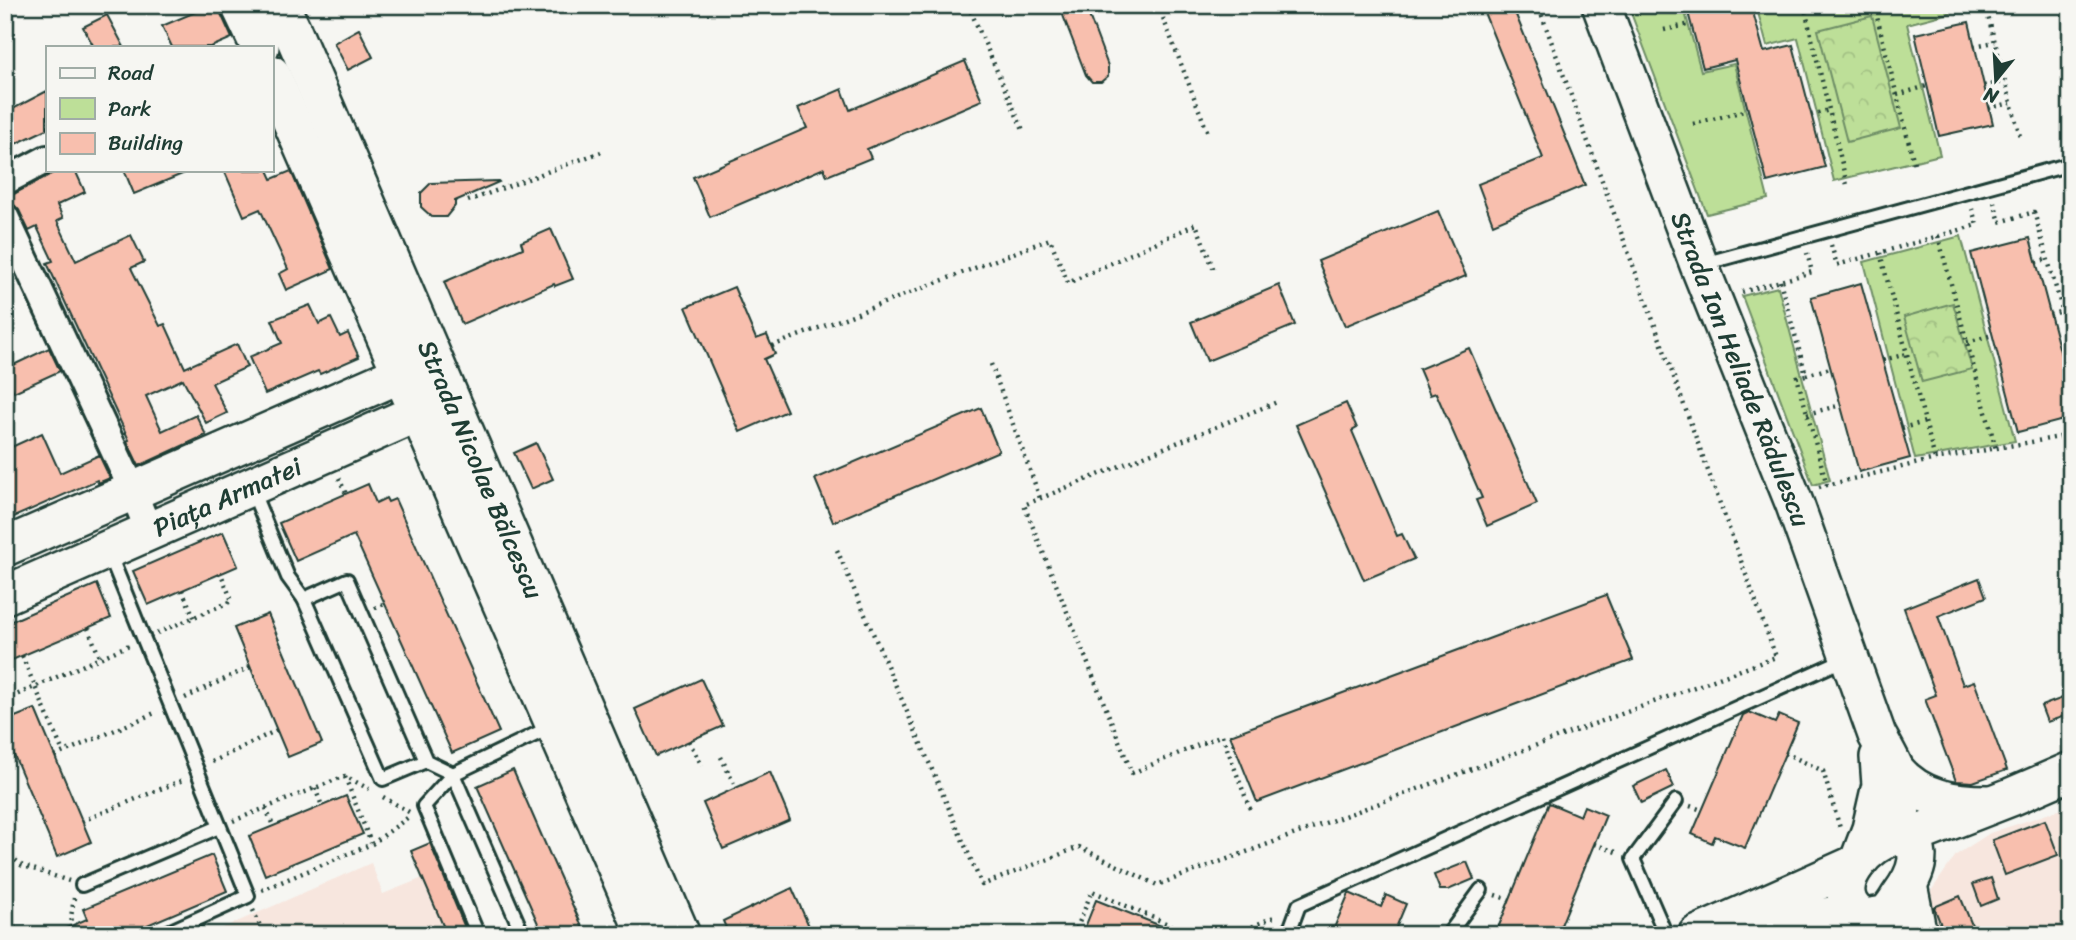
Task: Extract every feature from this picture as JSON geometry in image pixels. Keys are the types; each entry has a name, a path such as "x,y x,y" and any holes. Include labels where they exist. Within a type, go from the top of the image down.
{"street":[{"path":"240,5 260,46"},
{"name":"Strada Nicolae Bălcescu","path":"280,5 284,45 417,367 681,935"},
{"name":"Strada Ion Heliade Rădulescu","path":"1601,5 1699,265 1795,505 1877,735 1896,771 1901,792 1907,856"},
{"name":"Strada Nicolae Bălcescu","path":"273,78 417,367"},
{"path":"5,181 46,160"},
{"path":"5,217 133,491 149,531"},
{"name":"Piața Armatei","path":"5,547 417,367"},
{"name":"Strada Nicolae Bălcescu","path":"434,406 555,726 646,935"},
{"name":"Piața Armatei","path":"5,595 434,406"},
{"name":"Strada Ion Heliade Rădulescu","path":"1860,925 1847,902 1846,891 1854,854 1871,829 1881,785 1877,735"},
{"path":"1896,771 1919,791 1942,801 2004,801"},
{"path":"1810,935 1860,925 1886,913 1907,856 2004,801 2071,771"},
{"path":"1698,935 1885,838 1907,856 1918,935"},
{"path":"1778,935 1815,918 1860,925"}],"lane":[{"path":"1699,265 2071,164"},
{"path":"250,487 288,577 304,599 383,779 426,761"},
{"path":"107,550 248,897 162,935"},
{"path":"304,599 347,580 426,761 453,774 523,935"},
{"path":"1288,935 1299,905 1849,657"},
{"path":"478,935 424,806 453,774 555,726"},
{"path":"1665,935 1633,859 1676,801"},
{"path":"82,885 219,827"},
{"path":"1448,935 1481,890"},
{"path":"5,923 10,935"}],"path":[{"path":"968,5 1023,130"},
{"path":"1158,5 1208,133"},
{"path":"836,550 982,885 1079,847 1157,885 1776,657 1538,5"},
{"path":"1828,5 1804,8 1847,184"},
{"path":"1874,5 1915,167"},
{"path":"1985,5 2021,141"},
{"path":"1664,30 1691,23"},
{"path":"1975,46 1995,42"},
{"path":"1984,86 2005,81"},
{"path":"1897,95 1927,86"},
{"path":"1989,108 2011,103"},
{"path":"1693,124 1748,110"},
{"path":"1811,115 1829,110"},
{"path":"468,201 601,152"},
{"path":"1983,204 1993,201 2000,222 2034,212 2071,340"},
{"path":"1830,242 1837,265 1977,225 1972,207"},
{"path":"772,346 1051,239 1069,283 1196,225 1215,272"},
{"path":"1938,236 1996,449"},
{"path":"1741,292 1812,272 1805,249"},
{"path":"1880,253 1935,459"},
{"path":"2036,262 2048,259"},
{"path":"1780,281 1806,375"},
{"path":"2050,314 2062,311"},
{"path":"1967,342 1993,335"},
{"path":"1883,360 1907,354"},
{"path":"991,364 1040,498"},
{"path":"1827,485 1797,377 1830,368"},
{"path":"1250,809 1222,735 1132,773 1024,505 1278,401"},
{"path":"1807,414 1841,405"},
{"path":"1902,428 1925,422"},
{"path":"1816,488 1935,459 2071,435"},
{"path":"5,700 232,601 221,573"},
{"path":"182,590 194,617"},
{"path":"88,628 100,658"},
{"path":"22,656 64,752"},
{"path":"55,757 250,667"},
{"path":"82,821 197,771 277,730"},
{"path":"689,741 702,766"},
{"path":"1785,753 1823,771 1854,854"},
{"path":"722,757 736,788"},
{"path":"219,827 345,776"},
{"path":"345,776 413,814"},
{"path":"345,776 372,844"},
{"path":"315,788 322,806"},
{"path":"264,935 248,897 372,844 424,806"},
{"path":"266,808 273,826"},
{"path":"1594,844 1633,859"},
{"path":"5,851 21,865 82,885 73,900 71,917 75,935"},
{"path":"1074,935 1092,891 1193,935"},
{"path":"1233,935 1299,905"}],"shaded area":[{"path":"2071,806 2071,935 1931,935 1926,929 1931,891 1956,855 1990,833"},
{"path":"371,863 383,894 423,878 447,935 207,935"}],"green space":[{"path":"1628,5 1683,5 1701,71 1734,64 1768,199 1707,214"},
{"path":"1756,5 1980,5 1907,24 1940,155 1834,181 1798,38 1767,46"},
{"path":"1872,16 1901,128 1847,142 1818,30"},
{"path":"1961,236 2015,441 1915,459 1864,262"},
{"path":"1778,287 1830,480 1813,485 1742,296"},
{"path":"1953,303 1972,369 1922,382 1904,317"}],"building":[{"path":"212,5 219,5 232,38 213,46 172,46 162,26"},
{"path":"1059,5 1085,5 1108,66 1108,76 1101,82 1092,82 1086,75"},
{"path":"1481,5 1512,5 1585,185 1493,224 1478,184 1543,158"},
{"path":"1686,5 1751,5 1764,52 1793,45 1825,167 1767,182 1735,60 1703,68"},
{"path":"107,15 123,46 93,46 83,27"},
{"path":"1969,22 1993,124 1939,136 1915,34"},
{"path":"359,29 373,57 348,70 334,43"},
{"path":"965,61 982,100 867,149 871,158 827,176 824,168 710,217 693,177 807,128 798,108 842,89 850,110"},
{"path":"46,92 46,129 5,149 5,113"},
{"path":"291,171 333,269 286,290 279,274 288,269 260,209 244,216 225,172 269,172 272,179"},
{"path":"54,172 76,172 85,192 57,205 63,218 57,221 76,261 131,235 144,262 131,268 160,326 165,324 185,368 237,344 247,367 212,383 227,413 206,423 183,379 146,396 162,431 196,415 206,435 139,466 47,263 53,261 37,227 29,231 19,210 5,201 5,197"},
{"path":"125,172 187,172 134,194"},
{"path":"498,181 455,201 455,206 446,217 432,217 421,207 421,193 431,183"},
{"path":"1438,211 1466,276 1345,326 1318,261"},
{"path":"551,229 573,279 555,286 554,284 462,324 444,282 523,248 521,242"},
{"path":"2030,238 2071,393 2071,418 2018,432 1971,253"},
{"path":"1861,283 1910,458 1859,472 1811,297"},
{"path":"1279,285 1295,325 1207,361 1191,322"},
{"path":"734,287 756,339 767,335 775,354 764,359 787,411 740,432 686,307"},
{"path":"310,305 319,324 331,318 340,337 348,333 359,357 265,394 249,357 282,343 272,320"},
{"path":"49,348 60,371 14,392 5,369"},
{"path":"1469,348 1537,504 1487,526 1476,500 1482,498 1436,393 1430,395 1419,369"},
{"path":"1346,403 1357,428 1352,431 1397,536 1402,534 1414,559 1364,580 1296,425"},
{"path":"981,408 999,451 833,522 815,479"},
{"path":"42,433 60,473 99,455 110,478 98,483 97,480 5,521 5,450"},
{"path":"536,443 553,479 531,489 514,453"},
{"path":"368,484 376,503 386,498 388,502 395,499 499,732 452,753 354,535 296,561 279,523"},
{"path":"223,532 238,566 148,605 133,571"},
{"path":"1979,578 1986,597 1938,616 1963,685 1974,681 2007,770 1973,782 1956,781 1925,699 1936,695 1904,608"},
{"path":"97,584 111,618 5,663 5,624"},
{"path":"1606,595 1633,660 1257,802 1230,735"},
{"path":"268,614 322,743 288,757 234,628"},
{"path":"701,679 723,726 656,756 635,709"},
{"path":"2071,695 2071,714 2047,722 2041,706"},
{"path":"35,709 91,842 57,857 5,734 5,721"},
{"path":"1749,712 1775,723 1779,715 1798,723 1745,848 1715,836 1712,843 1692,834 1743,715"},
{"path":"513,770 586,935 543,935 477,786"},
{"path":"1666,770 1674,787 1641,803 1633,786"},
{"path":"770,772 790,820 723,849 703,803"},
{"path":"346,796 363,834 265,875 249,836"},
{"path":"1549,803 1580,816 1584,806 1606,815 1557,935 1538,935 1522,928 1519,935 1514,935 1498,928"},
{"path":"2045,820 2058,855 2005,875 1992,840"},
{"path":"430,843 468,935 447,935 411,851"},
{"path":"212,855 227,891 124,935 50,935 87,919 83,909"},
{"path":"1467,862 1474,879 1448,890 1440,890 1434,875"},
{"path":"1991,878 1998,899 1981,906 1973,884"},
{"path":"792,888 813,935 729,935 723,921"},
{"path":"1349,893 1381,907 1386,895 1406,904 1393,935 1331,935"},
{"path":"1960,896 1974,930 1963,935 1945,935 1934,907"},
{"path":"1096,900 1181,934 1181,935 1082,935"}]}
